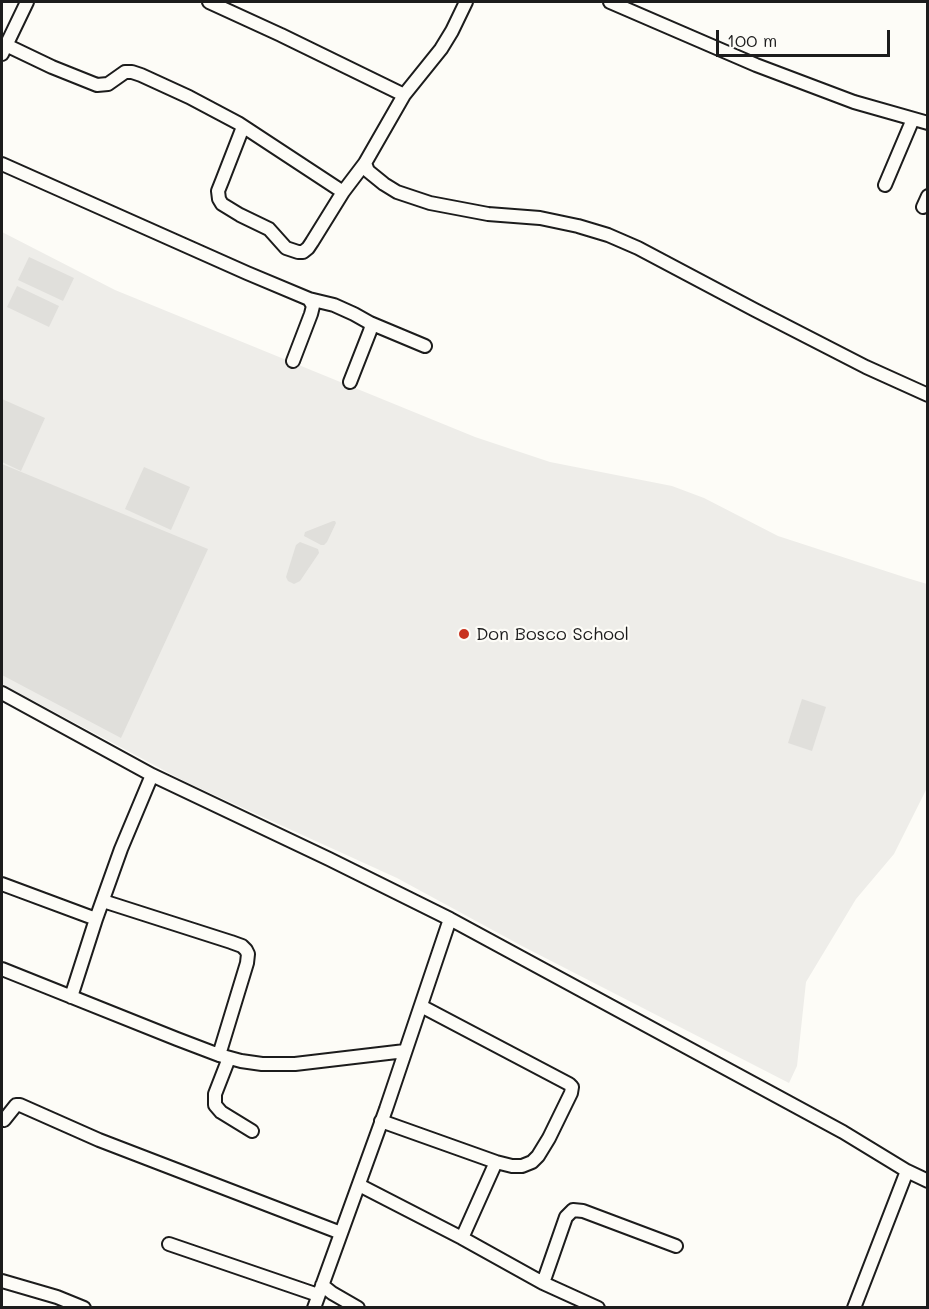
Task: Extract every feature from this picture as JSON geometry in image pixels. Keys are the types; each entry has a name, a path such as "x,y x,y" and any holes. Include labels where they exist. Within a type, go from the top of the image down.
{"street":[{"path":"27,2 4,49 97,85 108,84 125,72 141,75 210,108 243,127 343,192"},
{"path":"209,2 404,95"},
{"path":"243,127 218,191 219,199 222,204 240,215 269,229 286,248 303,252 308,248 343,192 365,164 404,95 441,49 466,2"},
{"path":"610,2 756,65 854,102 927,123"},
{"path":"885,185 913,119"},
{"path":"2,164 216,260 309,299 334,305 424,346"},
{"path":"365,164 368,171 384,184 397,192 430,204 488,214 540,218 608,235 638,248 866,367 927,395"},
{"path":"293,361 311,314 313,306 309,299"},
{"path":"350,382 369,336 370,323"},
{"path":"2,693 152,776 330,859 450,919 843,1132 927,1181"},
{"path":"71,997 96,919 152,776"},
{"path":"3,888 96,919"},
{"path":"103,901 231,942 246,950 247,963 215,1095 215,1105 221,1112 252,1131"},
{"path":"314,1308 359,1185 450,919"},
{"path":"2,969 224,1057 262,1064 295,1064 405,1051"},
{"path":"381,1121 496,1162 522,1166 532,1162 538,1156 571,1093 572,1087 569,1084 421,1006"},
{"path":"2,1119 4,1120 14,1107 20,1105 99,1140 342,1230"},
{"path":"462,1238 496,1162"},
{"path":"854,1308 907,1171"},
{"path":"359,1185 543,1283 598,1308"},
{"path":"286,1203 342,1230"},
{"path":"543,1283 566,1217 573,1210 583,1211 676,1246"},
{"path":"169,1244 332,1293 358,1308"},
{"path":"2,1281 84,1308"}],"shaded area":[{"name":"Don Bosco School","path":"2,232 115,290 475,437 550,462 672,486 704,498 778,536 927,584 927,788 894,854 856,899 806,982 797,1066 789,1083 522,946 397,878 186,782 2,684"},
{"path":"29,257 74,278 63,301 18,280"},
{"path":"17,286 59,306 49,327 7,307"},
{"path":"2,399 45,418 21,471 2,462"},
{"path":"2,464 208,549 121,738 2,675"},
{"path":"144,467 190,487 171,530 125,509"},
{"path":"333,521 336,523 324,545 304,536 305,532"},
{"path":"300,542 318,549 319,553 300,581 294,584 286,577 296,545"},
{"path":"802,699 826,707 812,751 788,743"}],"place":[{"name":"Don Bosco School","path":"464,634"}]}
